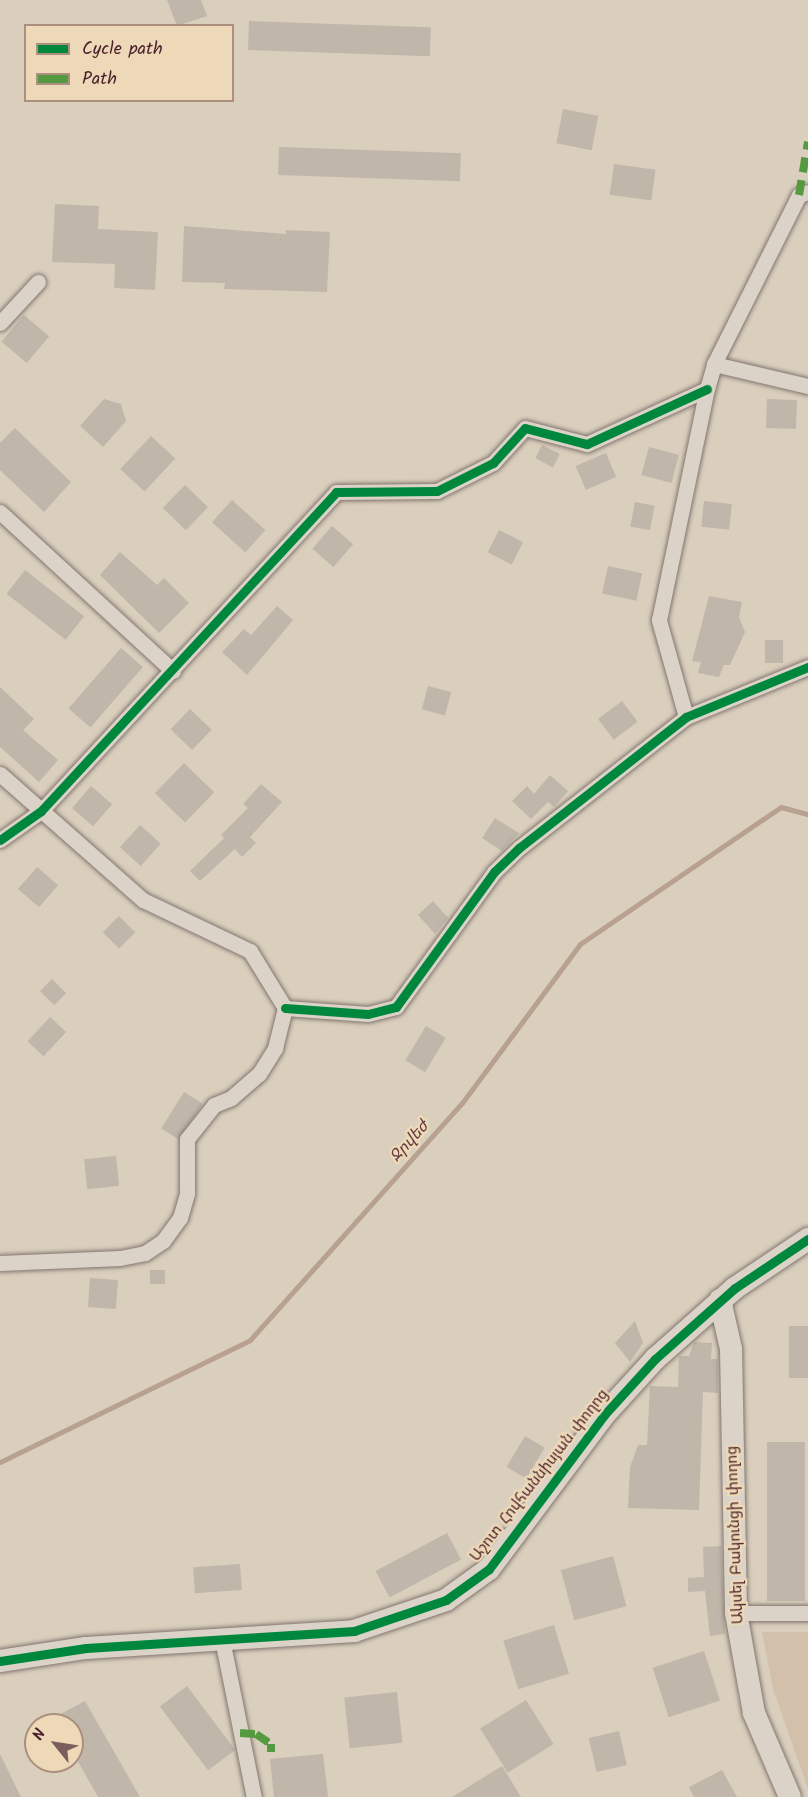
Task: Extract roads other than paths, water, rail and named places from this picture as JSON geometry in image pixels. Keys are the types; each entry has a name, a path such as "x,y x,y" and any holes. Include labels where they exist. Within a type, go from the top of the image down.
{"street":[{"path":"686,717 659,620 707,389 714,364 799,195 808,192"},
{"path":"0,322 39,282"},
{"path":"714,364 808,386"},
{"path":"0,840 41,810 173,671 336,492 437,491 493,463 525,428 587,444 707,389"},
{"path":"0,512 173,671"},
{"path":"285,1008 369,1014 396,1007 494,872 686,717 808,667"},
{"path":"0,774 142,900 250,951 285,1008 275,1048 259,1074 231,1098 214,1105 187,1139 187,1193 180,1218 163,1241 145,1253 120,1258 0,1263"},
{"name":"Աշոտ Հովհաննիսյան փողոց","path":"0,1661 86,1648 354,1631 446,1600 489,1569 604,1415 655,1359 720,1300 773,1259 808,1239"},
{"name":"Ակսել Բակունցի փողոց","path":"720,1300 731,1348 736,1613 754,1713 790,1797"},
{"path":"736,1613 808,1613"},
{"path":"222,1639 254,1797"}],"waterway":[{"name":"Ջրվեժ","path":"0,1462 250,1340 462,1103 580,944 781,807 808,814"}]}
